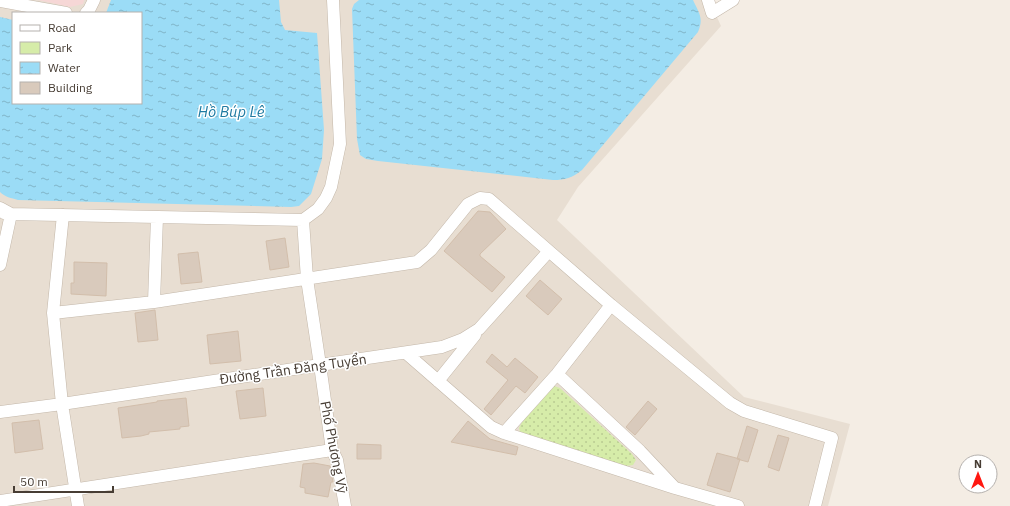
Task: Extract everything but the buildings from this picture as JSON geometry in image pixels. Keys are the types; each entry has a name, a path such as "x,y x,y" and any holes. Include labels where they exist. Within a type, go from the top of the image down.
{"street":[{"path":"87,12 94,0"},
{"path":"0,265 4,212 63,215 302,220 318,209 326,198 331,187 340,144 333,0"},
{"path":"708,0 712,13 733,0"},
{"path":"0,1 60,12"},
{"path":"53,313 154,302 417,262 431,250 468,204 480,198 489,199 612,305 730,403 744,411 832,438 815,506"},
{"path":"63,215 53,313 62,404 78,506"},
{"path":"154,302 156,217"},
{"name":"Phố Phương Vỹ","path":"302,220 307,279 332,450 337,460 345,506"},
{"name":"Đường Trần Đăng Tuyển","path":"0,412 442,347 463,339 479,329 549,251"},
{"path":"504,433 557,374 612,305"},
{"path":"438,381 479,329"},
{"path":"406,353 491,428 675,488 738,506"},
{"path":"557,374 640,451 675,488"},
{"path":"0,501 332,450"}],"shaded area":[{"path":"0,0 709,0 721,26 578,187 557,220 744,397 850,424 828,506 0,506"},
{"path":"38,0 84,0 83,4 70,7"}],"green space":[{"path":"554,386 560,388 632,454 636,460 633,465 626,466 520,432 519,428 522,422 550,387"}],"water":[{"name":"Hồ Búp Lê","path":"111,0 279,0 281,22 285,30 317,33 324,130 322,159 311,194 299,206 291,207 18,200 6,196 0,192 0,17 12,20 12,104 142,104 142,12 106,12"},
{"path":"359,0 693,0 699,12 701,23 698,32 582,170 568,178 553,180 378,161 366,159 360,155 357,139 352,9 354,4"}]}
